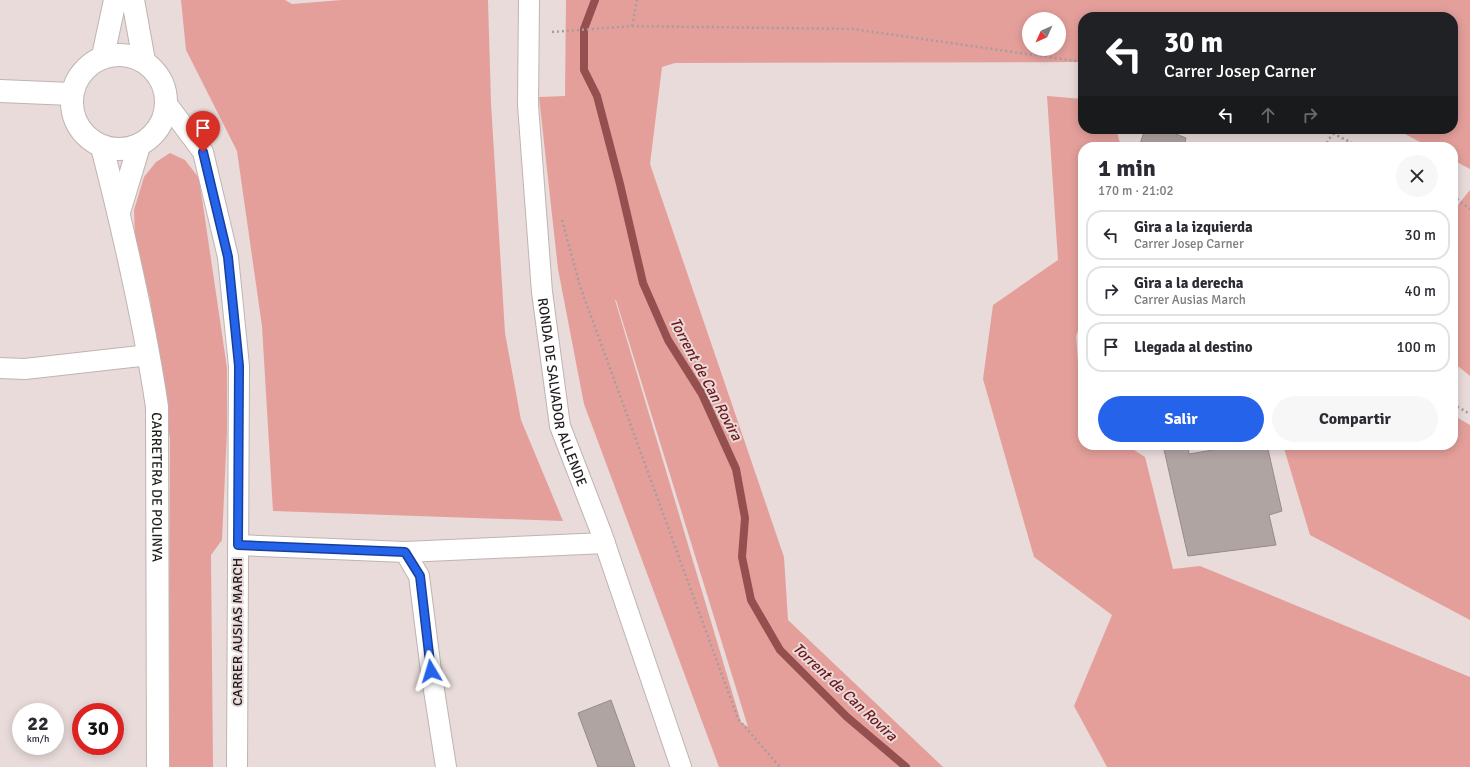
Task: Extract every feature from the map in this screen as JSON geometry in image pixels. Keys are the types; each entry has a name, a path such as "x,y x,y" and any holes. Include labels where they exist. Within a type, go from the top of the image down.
{"street":[{"path":"103,56 115,0"},
{"path":"133,0 144,61"},
{"name":"RONDA DE SALVADOR ALLENDE","path":"529,0 528,105 542,292 560,426 604,543 681,767"},
{"path":"126,54 144,61 164,84 167,104 158,129 139,146 120,150 102,147 78,128 71,94 77,76 103,56 126,54"},
{"path":"0,91 71,94"},
{"name":"CARRER AUSIAS MARCH","path":"167,104 203,152 228,257 239,366 237,767"},
{"name":"CARRETERA DE POLINYA","path":"119,212 139,146"},
{"name":"CARRETERA DE POLINYA","path":"102,147 119,212 149,355 157,407 158,767"},
{"path":"0,368 25,369 149,355"},
{"path":"238,545 405,552 604,543"},
{"path":"405,552 420,576 431,671 446,767"}],"path":[{"path":"632,26 637,0"},
{"path":"528,33 632,26 853,29 1078,61"},
{"path":"1327,142 1333,134 1350,142"},
{"path":"1458,200 1470,209"},
{"path":"561,218 580,286 738,718 780,767"},
{"path":"1458,407 1470,414"}],"shaded area":[{"path":"181,0 285,0 292,4 342,0 488,0 491,103 505,333 521,420 563,521 273,511 262,326 237,151 186,50"},
{"path":"566,0 1470,0 1470,169 1458,163 1458,142 1420,142 1405,134 1458,134 1458,12 1078,12 1078,62 675,63 662,67 650,164 784,557 788,620 943,767 719,767 584,404 558,269 539,97 565,96","holes":["615,300 616,300 748,727 741,722"]},
{"path":"1047,96 1078,99 1078,134 1118,134 1120,142 1078,142 1078,331 1076,336 1078,363 1078,450 1134,450 1145,457 1173,569 1200,566 1470,677 1470,767 1107,767 1074,706 1112,615 1034,557 983,379 993,305 1058,260"},
{"path":"170,153 185,160 199,178 227,368 227,431 222,540 211,555 213,767 168,767 170,439 150,299 135,240 134,210 144,177 156,162"},
{"path":"1470,190 1470,376 1458,366 1458,205"},
{"path":"1458,418 1470,425 1470,620 1310,535 1284,450 1458,450"}],"building":[{"path":"1143,134 1176,134 1186,138 1185,142 1141,142"},
{"path":"1164,450 1189,450 1189,454 1213,450 1268,450 1282,511 1269,515 1276,545 1188,556"},
{"path":"611,700 635,767 598,767 578,713"}],"waterway":[{"name":"Torrent de Can Rovira","path":"595,0 584,29 584,70 597,96 620,184 643,283 668,340 702,394 736,469 745,518 742,557 751,600 780,650 847,717 906,767"}],"route":[{"path":"203,152 228,257 239,366 238,545 405,552 420,576 431,671"}]}
